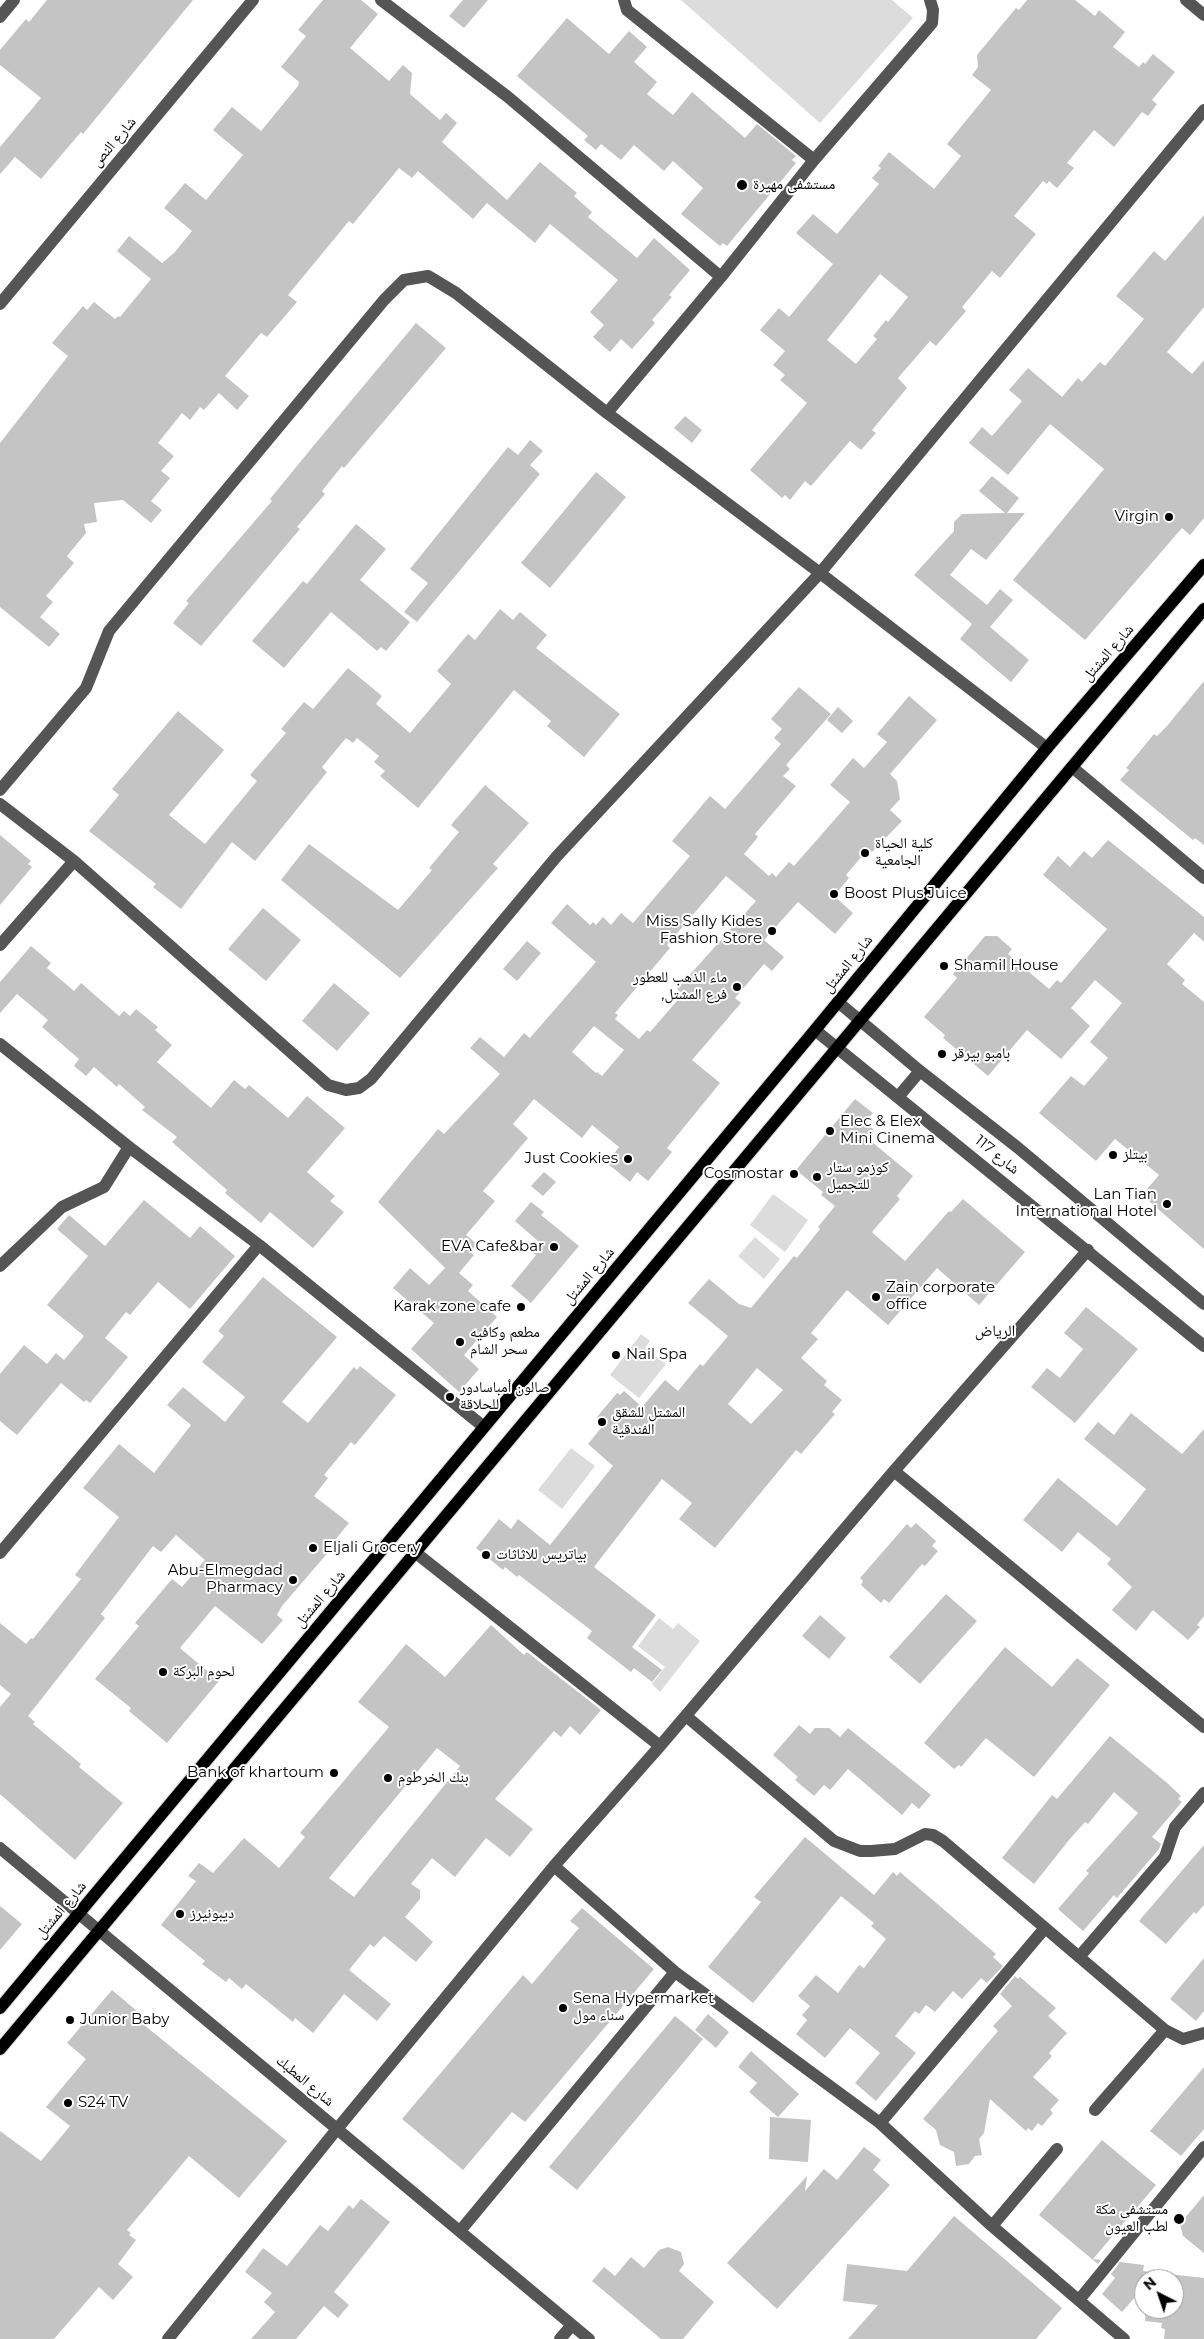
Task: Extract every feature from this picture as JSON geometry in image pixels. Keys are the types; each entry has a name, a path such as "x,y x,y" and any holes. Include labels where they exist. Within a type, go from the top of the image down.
{"main road":[{"name":"شارع المشتل","path":"0,2008 815,1030 1047,748 1204,565"},
{"path":"0,2049 1204,609"}],"street":[{"path":"0,17 14,0"},
{"name":"شارع النص","path":"0,304 253,0"},
{"path":"381,0 508,98 722,277"},
{"path":"624,0 626,10 814,160"},
{"path":"607,413 722,277 814,160 932,23 933,10 930,0"},
{"path":"1186,0 1204,15"},
{"path":"0,804 74,861 328,1085 346,1090 359,1088 371,1079 557,856 820,573 1204,110"},
{"path":"0,790 86,688 109,631 384,300 404,280 428,276 456,293 607,413 820,573 1047,748"},
{"path":"1072,767 1204,878"},
{"path":"0,945 74,861"},
{"name":"شارع 117","path":"838,1002 920,1071 1017,1147 1204,1304"},
{"name":"شارع 117","path":"815,1030 1204,1346"},
{"path":"0,1044 129,1147 259,1245 484,1427"},
{"path":"898,1097 920,1071"},
{"path":"0,1266 62,1207 104,1187 129,1147"},
{"path":"0,1553 259,1245"},
{"path":"168,2339 337,2129 554,1866 686,1716 894,1471 1088,1250"},
{"path":"894,1471 1204,1727"},
{"path":"416,1553 660,1746"},
{"path":"686,1716 834,1841 850,1848 871,1851 895,1849 926,1834 933,1835 943,1841 1165,2030 1183,2039 1204,2033"},
{"path":"1080,1957 1165,1857 1175,1827 1204,1793"},
{"name":"شارع المطبك","path":"0,1848 589,2339"},
{"path":"554,1866 675,1972 880,2123 992,2226 1124,2339"},
{"path":"880,2123 1045,1928"},
{"path":"460,2231 675,1972"},
{"path":"1096,2110 1165,2030"},
{"path":"1079,2300 1204,2147"},
{"path":"992,2226 1057,2149"},
{"path":"560,2339 572,2325"}],"shaded area":[{"path":"681,0 892,0 913,18 820,123"},
{"path":"773,1194 808,1220 785,1252 750,1225"},
{"path":"755,1237 780,1259 764,1279 738,1256"},
{"path":"641,1334 650,1341 645,1348 666,1364 639,1398 610,1375"},
{"path":"571,1448 595,1466 562,1509 538,1490"},
{"path":"659,1618 673,1629 678,1623 700,1641 660,1692 652,1684 665,1667 638,1646"}],"building":[{"path":"47,0 193,0 83,134 81,132 41,179 15,157 0,174 0,147 41,98 0,65 0,50 26,19 29,22"},
{"path":"323,0 361,0 378,14 350,48 389,81 403,65 412,73 410,94 440,120 446,113 457,123 442,142 507,200 540,162 577,193 574,196 592,212 588,217 637,258 654,238 690,270 669,295 672,297 652,320 655,323 632,349 621,339 610,352 593,337 604,325 590,312 618,280 550,224 535,243 487,203 473,219 418,171 412,178 399,168 353,224 349,221 288,295 297,302 267,337 261,333 225,376 249,396 237,410 219,393 204,410 200,407 190,420 182,413 158,443 174,456 161,471 170,478 151,501 162,510 151,523 123,500 94,503 97,522 84,524 86,533 67,556 74,563 46,596 53,602 40,617 60,634 49,647 0,607 0,443 68,356 52,343 83,306 87,310 94,302 115,319 118,316 120,317 151,279 117,251 129,236 162,263 174,253 192,231 164,208 185,183 206,200 243,155 213,130 232,107 261,131 298,86 299,82 281,67 306,36 298,30"},
{"path":"463,0 488,0 464,28 449,16"},
{"path":"1027,0 1075,0 1095,16 1099,10 1125,32 1113,47 1139,67 1143,62 1145,64 1153,54 1175,72 1152,100 1157,104 1148,116 1142,112 1114,147 1094,130 1067,163 1074,168 1057,188 1049,181 1047,184 1043,181 1014,216 1036,234 1000,278 992,271 962,307 966,311 936,346 930,341 898,378 907,388 872,430 876,433 861,450 850,441 811,486 805,481 790,500 785,495 782,498 750,470 807,403 780,380 785,375 773,365 785,351 760,330 779,308 789,317 833,264 796,233 813,214 837,234 879,184 872,178 881,168 878,166 889,152 934,189 961,156 947,144 991,90 972,75 978,67 977,55 1016,8 1019,10","holes":["880,274 908,297 888,322 886,320 873,336 877,339 856,364 827,340"]},
{"path":"567,18 609,54 629,31 647,47 634,62 657,82 647,94 673,115 692,92 745,138 757,124 796,156 792,160 796,163 727,246 723,243 720,246 681,214 703,188 673,161 664,171 634,145 621,160 601,144 596,150 584,140 588,136 517,76"},
{"path":"1204,215 1204,307 1167,352 1192,374 1204,360 1204,518 1190,535 1182,528 1085,640 1013,580 1104,469 1050,424 1008,475 969,443 982,427 992,436 1022,401 1009,390 1028,368 1062,397 1078,378 1082,382 1100,362 1105,366 1144,319 1116,296 1154,251 1165,261"},
{"path":"416,323 446,348 344,468 342,466 322,491 325,494 297,527 300,529 201,646 173,623 189,603 186,601 272,501 270,499"},
{"path":"685,416 702,430 692,443 674,428"},
{"path":"530,440 543,451 530,465 540,474 417,622 404,612 428,583 410,569 508,447 518,455"},
{"path":"596,472 626,497 550,588 521,563"},
{"path":"992,476 1019,498 1007,513 1025,513 986,560 971,549 950,575 987,605 1000,589 1013,600 990,627 1029,660 1011,682 960,639 972,624 914,575 954,531 954,522 962,514 1005,513 979,491"},
{"path":"356,524 386,549 360,580 410,622 386,651 381,647 377,651 331,612 284,668 252,641 303,581 307,584"},
{"path":"500,609 513,620 520,612 547,635 536,648 620,714 584,757 547,726 551,721 514,690 418,808 380,776 385,771 374,762 379,756 357,738 353,743 346,738 322,767 327,772 255,861 232,842 181,909 153,887 156,884 89,831 119,795 112,789 178,711 224,750 169,815 205,844 257,781 250,775 286,733 281,729 304,702 313,709 348,668 382,696 376,704 410,733 451,684 437,671 468,634 475,640"},
{"path":"1204,681 1204,845 1195,838 1193,840 1120,780 1129,770 1126,768 1154,734 1157,736 1167,726"},
{"path":"799,687 831,714 786,765 790,769 783,776 796,786 755,834 758,837 744,854 769,876 772,873 776,877 789,862 794,866 850,802 830,785 853,758 864,768 887,742 877,734 909,696 937,720 890,774 897,781 900,799 890,810 902,821 872,852 868,849 846,875 849,878 834,896 853,913 835,934 798,902 764,940 784,957 772,971 764,964 735,998 741,1003 692,1060 720,1083 667,1148 672,1152 648,1181 637,1172 630,1182 607,1163 619,1147 592,1125 582,1138 534,1099 513,1124 528,1138 483,1191 495,1201 466,1235 477,1244 470,1252 474,1255 459,1273 473,1285 468,1291 497,1317 464,1355 479,1369 459,1392 411,1349 434,1323 393,1288 410,1268 429,1285 445,1268 378,1202 438,1129 444,1134 500,1074 470,1048 480,1037 504,1057 524,1033 530,1038 596,962 551,923 567,904 590,925 593,922 596,925 603,917 611,925 621,913 633,923 690,856 672,841 710,796 725,809 781,744 774,738 782,729 771,719","holes":["726,876 756,901 677,989 683,994 650,1032 647,1030 639,1039 615,1019 618,1015 615,1013 670,948 667,945","594,1026 624,1050 602,1076 572,1052"]},
{"path":"838,707 853,721 842,733 827,720"},
{"path":"485,785 529,823 493,864 498,868 400,978 281,880 309,844 398,910 432,870 429,868 459,832 451,825"},
{"path":"0,835 31,861 28,864 32,867 0,905"},
{"path":"1108,840 1204,917 1204,942 1194,933 1167,964 1185,980 1182,984 1204,1002 1204,1249 1142,1195 1159,1175 1115,1139 1096,1161 1039,1113 1071,1076 1084,1086 1108,1058 1090,1042 1122,1003 1095,980 1071,1008 1090,1026 1061,1059 1027,1030 988,1076 943,1038 945,1035 924,1017 957,978 953,974 985,936 997,936 1012,949 1008,954 1049,989 1057,980 1061,983 1107,929 1043,875 1058,856 1070,867 1084,851 1092,858"},
{"path":"263,908 301,940 266,981 228,949"},
{"path":"527,941 541,953 517,981 503,969"},
{"path":"31,946 51,963 47,968 74,991 81,983 119,1016 124,1011 130,1016 136,1009 158,1027 155,1030 172,1045 157,1062 211,1108 234,1080 245,1089 249,1085 288,1118 307,1096 345,1128 307,1172 335,1196 330,1201 344,1212 313,1248 270,1212 261,1223 225,1193 227,1190 172,1142 177,1137 142,1110 145,1107 119,1084 117,1087 94,1067 86,1076 74,1066 79,1059 42,1027 48,1020 17,994 0,1013 0,982"},
{"path":"334,983 370,1013 337,1051 302,1021"},
{"path":"855,1099 873,1113 865,1122 873,1129 866,1137 913,1176 897,1196 900,1199 872,1232 874,1234 905,1261 949,1211 951,1212 963,1199 1025,1252 979,1305 937,1268 888,1325 847,1290 811,1333 818,1339 801,1358 827,1381 824,1385 842,1400 832,1412 835,1414 801,1454 796,1450 715,1548 679,1519 692,1503 662,1479 594,1567 656,1615 632,1647 662,1670 652,1682 634,1668 631,1672 587,1638 592,1631 519,1575 517,1577 505,1567 503,1570 476,1548 499,1519 511,1529 518,1519 550,1545 613,1466 588,1444 601,1428 596,1424 600,1420 597,1417 617,1393 620,1395 624,1391 642,1407 665,1380 678,1391 700,1364 703,1366 728,1336 688,1303 709,1279 739,1304 751,1308 794,1256 797,1258 835,1206 821,1195 823,1192 796,1170","holes":["757,1368 783,1390 751,1424 728,1404"]},
{"path":"544,1172 556,1182 543,1196 531,1186"},
{"path":"144,1200 190,1238 200,1226 235,1256 190,1309 158,1282 130,1315 126,1312 105,1338 128,1357 90,1403 86,1400 84,1402 61,1383 17,1435 0,1421 0,1374 24,1345 47,1364 56,1353 64,1360 84,1336 47,1305 88,1256 57,1229 69,1215 105,1246"},
{"path":"531,1202 544,1212 541,1215 579,1246 531,1303 511,1286 536,1255 530,1251 538,1241 515,1221"},
{"path":"263,1277 337,1337 282,1402 308,1423 354,1367 357,1370 360,1366 396,1395 355,1445 351,1442 324,1475 328,1478 314,1496 349,1523 335,1540 337,1542 282,1606 277,1615 283,1620 262,1644 215,1606 180,1648 219,1681 167,1743 129,1711 131,1708 95,1679 139,1626 135,1623 172,1579 182,1587 205,1560 176,1535 161,1552 153,1546 101,1614 105,1618 28,1716 35,1722 33,1724 81,1764 79,1767 123,1803 75,1860 0,1794 0,1707 11,1694 0,1685 0,1623 26,1644 31,1638 33,1639 81,1579 75,1575 119,1517 83,1488 119,1444 154,1473 191,1425 167,1405 183,1387 225,1422 245,1397 202,1362 224,1336 218,1331"},
{"path":"1086,1307 1138,1349 1075,1423 1031,1387 1047,1368 1060,1378 1083,1349 1064,1333"},
{"path":"1131,1413 1182,1454 1204,1429 1204,1616 1197,1625 1200,1627 1188,1640 1153,1610 1136,1631 1112,1610 1132,1587 1107,1564 1111,1559 1078,1532 1062,1552 1023,1520 1058,1478 1117,1526 1146,1489 1084,1439 1098,1422 1114,1435"},
{"path":"916,1523 936,1541 932,1546 938,1551 925,1566 922,1564 889,1603 884,1599 881,1603 861,1585 863,1581 860,1578 907,1524 911,1528"},
{"path":"946,1594 977,1621 920,1684 889,1657"},
{"path":"820,1615 846,1638 829,1659 802,1636"},
{"path":"491,1625 524,1655 527,1652 601,1710 580,1735 570,1726 561,1737 554,1731 495,1799 533,1829 510,1857 486,1838 455,1877 432,1858 411,1884 420,1890 420,1899 405,1917 433,1942 416,1962 384,1936 374,1947 370,1944 349,1970 391,2004 377,2021 344,1994 313,2033 295,2018 293,2022 246,1984 242,1989 229,1978 226,1982 202,1964 205,1961 161,1925 196,1881 188,1876 199,1863 213,1873 244,1838 279,1868 305,1837 300,1833 389,1727 358,1702 406,1644 445,1677","holes":["437,1748 460,1766 354,1897 329,1878"]},
{"path":"1005,1647 1052,1687 1077,1658 1110,1685 1034,1777 986,1738 961,1767 959,1765 954,1769 924,1743"},
{"path":"799,1725 810,1734 815,1728 829,1728 840,1737 848,1728 931,1795 919,1809 912,1803 902,1815 848,1769 830,1790 824,1785 814,1796 795,1780 798,1777 773,1755"},
{"path":"1110,1736 1166,1782 1181,1796 1178,1799 1182,1802 1152,1837 1161,1844 1159,1849 1117,1898 1114,1895 1083,1931 1058,1909 1089,1873 1086,1871 1138,1813 1114,1792 1088,1824 1085,1822 1069,1840 1034,1884 1002,1858 1052,1795 1057,1799"},
{"path":"805,1837 874,1895 893,1872 897,1876 900,1872 996,1954 993,1957 1003,1966 987,1983 981,1978 962,1999 953,1991 935,2012 926,2005 919,2014 915,2011 895,2036 916,2053 876,2101 855,2083 880,2053 850,2028 825,2058 796,2034 807,2020 802,2015 810,2006 798,1996 816,1975 838,1993 859,1965 864,1968 886,1939 871,1926 874,1923 841,1896 753,2003 708,1967 761,1902 754,1897"},
{"path":"1204,1845 1204,1905 1196,1914 1194,1912 1166,1944 1139,1921"},
{"path":"0,1906 22,1924 0,1950"},
{"path":"582,1908 654,1969 525,2122 512,2112 463,2170 402,2119 523,1975 532,1984 579,1928 570,1921"},
{"path":"1204,1958 1204,2011 1196,2021 1170,1999"},
{"path":"1015,1976 1018,1979 1020,1977 1056,2008 1048,2016 1067,2033 1049,2053 1052,2056 1033,2077 1059,2100 1050,2110 1053,2113 1042,2126 1038,2123 1032,2131 1028,2128 1026,2131 990,2099 984,2133 979,2139 982,2155 975,2156 969,2164 956,2166 954,2152 940,2145 936,2130 923,2119 998,2031 993,2026 1012,2006 1000,1994"},
{"path":"112,1990 137,2011 133,2016 287,2141 239,2198 189,2156 127,2230 131,2233 129,2235 136,2240 118,2264 133,2277 113,2300 99,2287 54,2339 0,2339 0,2131 41,2161 70,2126 46,2107 86,2059 67,2043"},
{"path":"708,2014 729,2032 716,2048 695,2030"},
{"path":"675,2016 703,2039 577,2190 549,2167"},
{"path":"751,2051 799,2094 778,2117 749,2092 757,2083 738,2067"},
{"path":"1204,2067 1204,2129 1181,2156 1150,2131"},
{"path":"770,2117 811,2120 808,2162 769,2159"},
{"path":"1102,2140 1156,2185 1093,2259 1101,2260 1098,2264 1039,2215"},
{"path":"864,2147 881,2160 873,2170 890,2185 777,2309 727,2263 807,2176 805,2191 824,2169 837,2180"},
{"path":"1204,2195 1204,2253 1183,2236 1180,2224"},
{"path":"361,2199 390,2222 334,2292 349,2305 338,2318 324,2306 296,2339 251,2339 275,2312 264,2302 272,2293 245,2272 263,2248 287,2266 320,2225 328,2231 349,2205 353,2209"},
{"path":"954,2216 1062,2308 1036,2339 848,2339 878,2305 843,2301 847,2264 907,2271"},
{"path":"668,2247 681,2252 684,2264 679,2271 714,2302 683,2339 661,2339 592,2281 604,2267 615,2276 631,2257 644,2268 659,2250"},
{"path":"1120,2262 1144,2265 1143,2269 1134,2269 1134,2298 1122,2312 1102,2294 1115,2278 1111,2274"},
{"path":"1184,2276 1204,2278 1204,2339 1164,2339 1165,2329 1161,2328 1162,2323 1145,2321 1145,2319 1184,2319"}],"place":[{"name":"مستشفى مهيرة","path":"742,185"},
{"name":"Virgin","path":"1169,517"},
{"name":"كلية الحياة الجامعية","path":"865,853"},
{"name":"Boost Plus Juice","path":"834,894"},
{"name":"Miss Sally Kides Fashion Store","path":"772,931"},
{"name":"Shamil House","path":"944,966"},
{"name":"ماء الذهب للعطور ,فرع المشتل","path":"737,987"},
{"name":"بامبو بيرقر","path":"942,1054"},
{"name":"Elec & Elex Mini Cinema","path":"830,1131"},
{"name":"بيتلز","path":"1113,1155"},
{"name":"Just Cookies","path":"628,1159"},
{"name":"Cosmostar","path":"794,1174"},
{"name":"كوزمو ستار للتجميل","path":"817,1177"},
{"name":"Lan Tian International Hotel","path":"1167,1204"},
{"name":"EVA Cafe&bar","path":"554,1247"},
{"name":"Zain corporate office","path":"876,1297"},
{"name":"Karak zone cafe","path":"521,1307"},
{"name":"مطعم وكافيه سحر الشام","path":"460,1342"},
{"name":"Nail Spa","path":"616,1355"},
{"name":"صالون أمباسادور للحلاقة","path":"450,1397"},
{"name":"المشتل للشقق الفندقية","path":"602,1422"},
{"name":"Eljali Grocery","path":"313,1548"},
{"name":"بياتريس للاثاثات","path":"486,1555"},
{"name":"Abu-Elmegdad Pharmacy","path":"293,1580"},
{"name":"لحوم البركة","path":"163,1672"},
{"name":"Bank of khartoum","path":"334,1773"},
{"name":"بنك الخرطوم","path":"388,1778"},
{"name":"ديبونيرز","path":"180,1914"},
{"name":"Sena Hypermarket سناء مول","path":"563,2008"},
{"name":"Junior Baby","path":"70,2020"},
{"name":"S24 TV","path":"68,2103"},
{"name":"مستشفى مكة لطب العيون","path":"1179,2219"}],"district":[{"name":"الرياض","path":"995,1331"}]}
